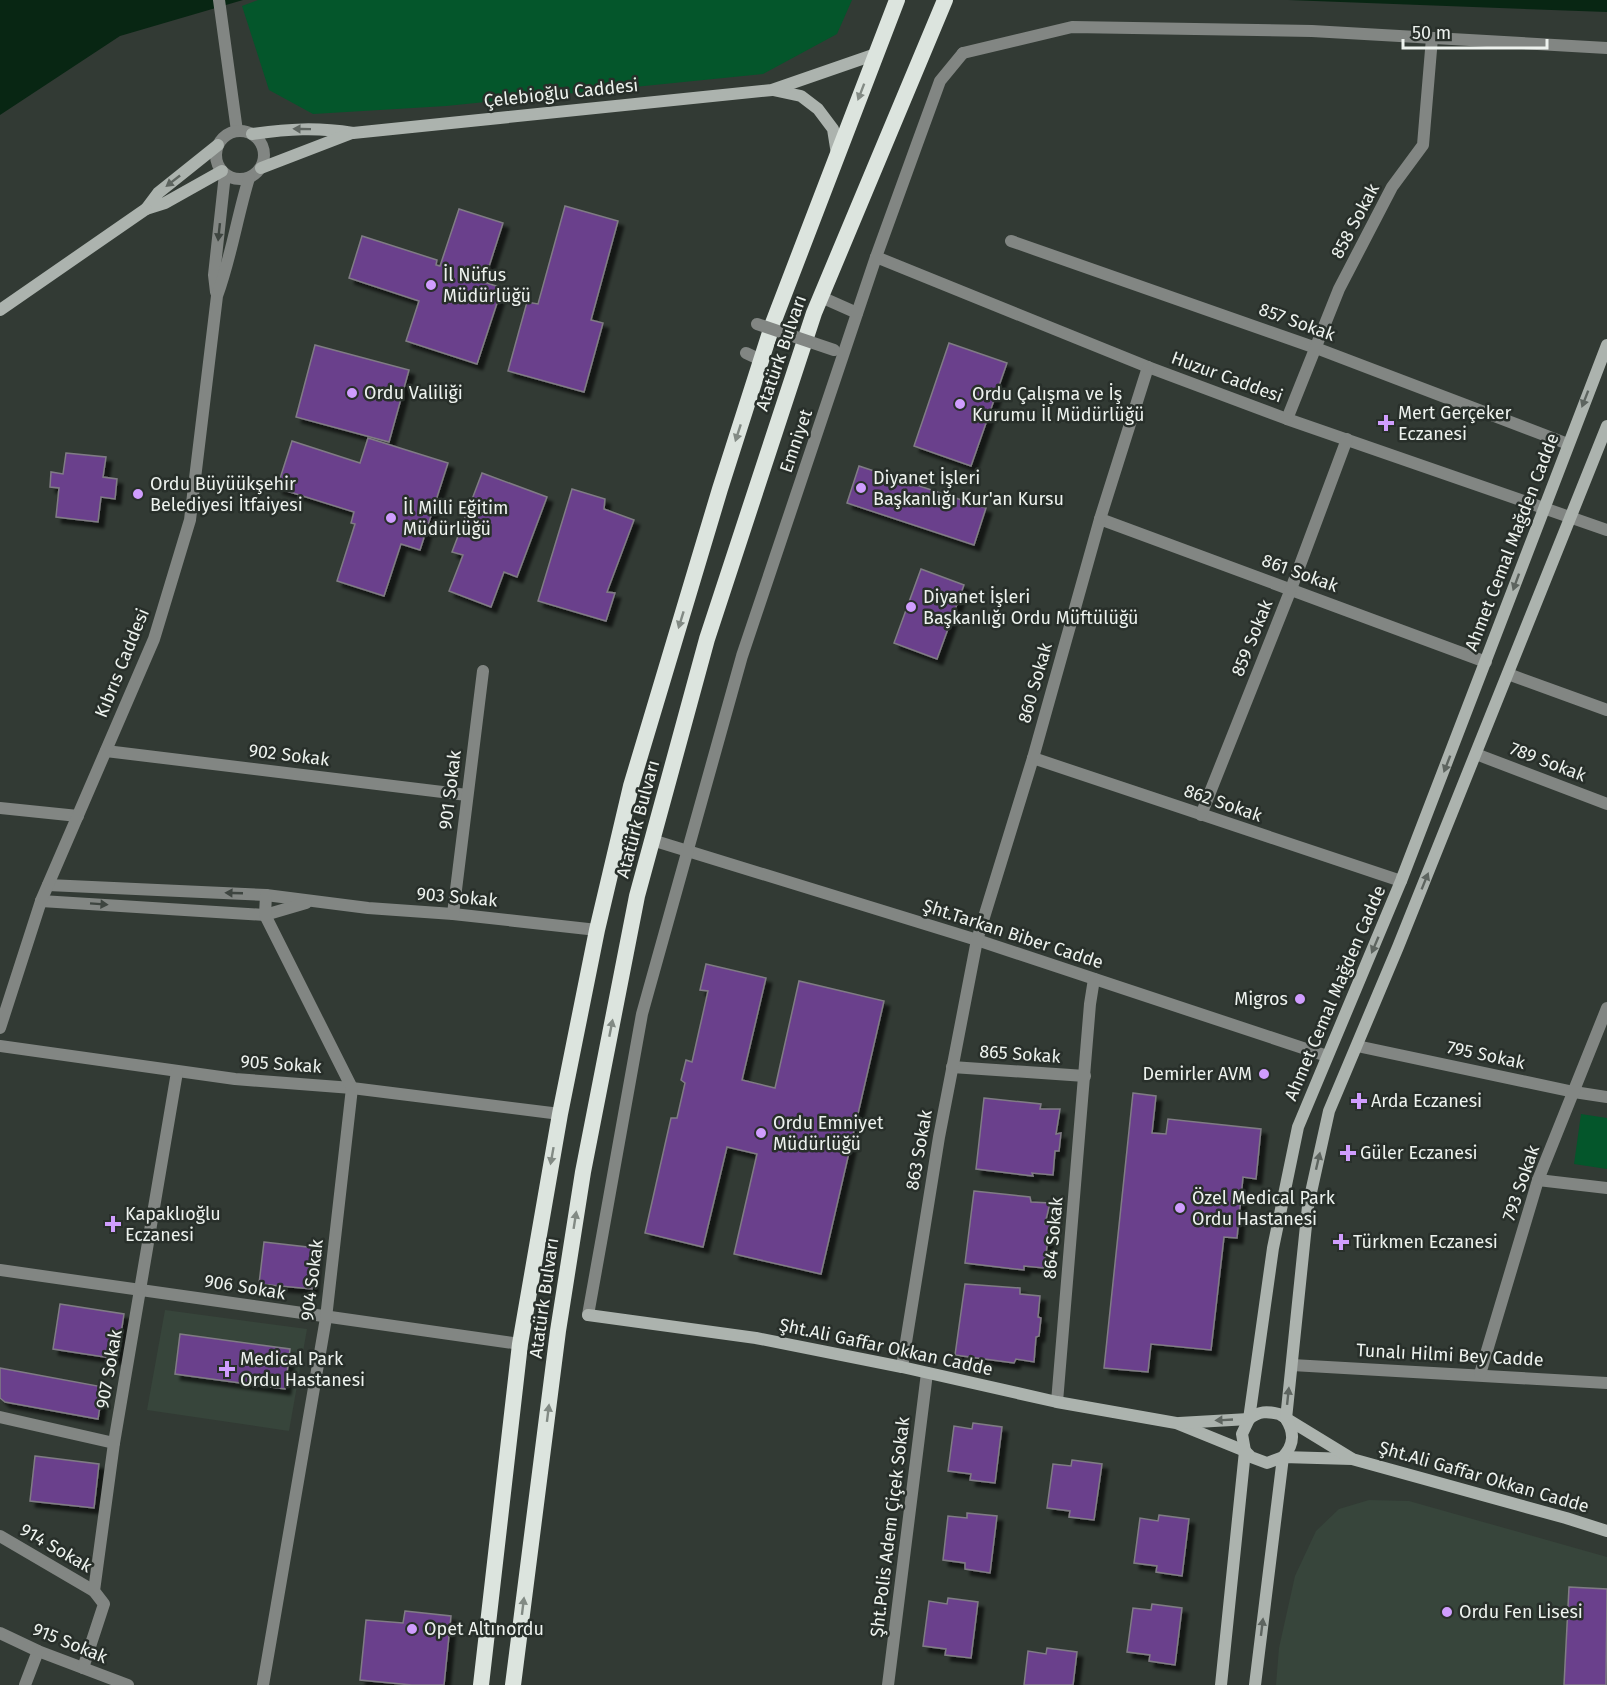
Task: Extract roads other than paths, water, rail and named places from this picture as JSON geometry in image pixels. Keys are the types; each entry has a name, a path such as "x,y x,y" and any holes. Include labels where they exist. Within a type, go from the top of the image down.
{"highway":[{"name":"Atatürk Bulvarı","path":"481,1685 520,1344 560,1114 597,930 631,786 723,480 754,357 773,323 897,0"},
{"name":"Atatürk Bulvarı","path":"513,1685 558,1331 583,1172 637,896 707,639 810,324 945,0"}],"main road":[{"path":"772,90 876,54"},
{"path":"772,90 801,96 818,109 832,129 837,155"},
{"name":"Çelebioğlu Caddesi","path":"261,168 353,133 772,90"},
{"name":"Çelebioğlu Caddesi","path":"252,134 294,128 330,129 353,133"},
{"path":"146,209 158,193 218,145"},
{"path":"0,310 146,209 165,203 223,172"},
{"name":"Ahmet Cemal Mağden Cadde","path":"1221,1685 1245,1450 1242,1434 1249,1419 1273,1248 1299,1127 1401,881 1607,345"},
{"path":"1255,1685 1283,1457 1292,1442 1290,1426 1286,1419 1308,1206 1329,1112 1509,674 1570,519 1602,451 1607,426"},
{"name":"Şht.Ali Gaffar Okkan Cadde","path":"588,1315 756,1338 902,1367 1057,1402 1176,1423 1245,1450 1251,1457 1267,1463 1283,1457 1352,1459 1607,1531"},
{"name":"Şht.Ali Gaffar Okkan Cadde","path":"1176,1423 1249,1419 1255,1414 1270,1412 1279,1414 1352,1459"}],"street":[{"path":"219,0 237,131"},
{"name":"Emniyet","path":"588,1315 642,1014 742,656 876,256 940,81 963,53 1072,27 1312,31 1432,38"},
{"path":"1432,38 1607,48"},
{"name":"858 Sokak","path":"1287,418 1339,289 1392,187 1423,145 1432,38"},
{"path":"237,131 252,134 258,139 264,153 261,168 249,178 240,180 223,172 217,160 218,145 229,134 237,131"},
{"name":"Kıbrıs Caddesi","path":"217,296 214,275 223,172"},
{"name":"Kıbrıs Caddesi","path":"0,1028 41,901 154,639 189,520 217,296 249,178"},
{"name":"857 Sokak","path":"1011,241 1316,348 1568,444"},
{"name":"Huzur Caddesi","path":"876,256 1148,367 1347,440 1607,530"},
{"path":"821,297 857,313"},
{"path":"757,324 834,350"},
{"name":"860 Sokak","path":"977,940 1033,758 1100,519 1148,367"},
{"name":"859 Sokak","path":"1201,815 1291,589 1347,440"},
{"name":"861 Sokak","path":"1100,519 1486,662"},
{"name":"901 Sokak","path":"453,914 483,672"},
{"path":"1509,674 1607,710"},
{"name":"902 Sokak","path":"106,751 467,795"},
{"name":"789 Sokak","path":"1476,754 1607,804"},
{"name":"862 Sokak","path":"1033,758 1401,881"},
{"path":"0,808 78,816"},
{"name":"Şht.Tarkan Biber Cadde","path":"652,840 977,940 1327,1056"},
{"name":"903 Sokak","path":"48,885 266,895 368,908 453,914 597,930"},
{"path":"266,895 265,915 352,1088"},
{"name":"903 Sokak","path":"41,901 265,915 313,901"},
{"name":"863 Sokak","path":"902,1367 952,1067 977,940"},
{"name":"864 Sokak","path":"1057,1402 1090,1004 1094,979"},
{"name":"793 Sokak","path":"1480,1374 1538,1180 1607,1008"},
{"name":"905 Sokak","path":"0,1046 177,1072 352,1088 560,1114"},
{"name":"795 Sokak","path":"1357,1046 1607,1097"},
{"name":"865 Sokak","path":"952,1067 1085,1076"},
{"name":"907 Sokak","path":"83,1668 104,1604 94,1591 114,1443 177,1072"},
{"name":"904 Sokak","path":"263,1685 326,1318 352,1088"},
{"path":"1538,1180 1607,1188"},
{"name":"906 Sokak","path":"0,1270 520,1344"},
{"name":"Tunalı Hilmi Bey Cadde","path":"1292,1365 1607,1383"},
{"name":"Şht.Polis Adem Çiçek Sokak","path":"888,1685 927,1373"},
{"path":"0,1417 114,1443"},
{"name":"914 Sokak","path":"0,1536 94,1591"},
{"name":"915 Sokak","path":"0,1633 38,1651 128,1685"},
{"path":"25,1685 38,1651"}],"place":[{"name":"İl Nüfus Müdürlüğü","path":"431,285"},
{"name":"Ordu Valiliği","path":"352,393"},
{"name":"Ordu Çalışma ve İş Kurumu İl Müdürlüğü","path":"960,404"},
{"name":"Mert Gerçeker Eczanesi","path":"1386,423"},
{"name":"Diyanet İşleri Başkanlığı Kur'an Kursu","path":"861,488"},
{"name":"Ordu Büyüükşehir Belediyesi İtfaiyesi","path":"138,494"},
{"name":"İl Milli Eğitim Müdürlüğü","path":"391,518"},
{"name":"Diyanet İşleri Başkanlığı Ordu Müftülüğü","path":"911,607"},
{"name":"Migros","path":"1300,999"},
{"name":"Demirler AVM","path":"1264,1074"},
{"name":"Arda Eczanesi","path":"1359,1101"},
{"name":"Ordu Emniyet Müdürlüğü","path":"761,1133"},
{"name":"Güler Eczanesi","path":"1348,1153"},
{"name":"Özel Medical Park Ordu Hastanesi","path":"1180,1208"},
{"name":"Kapaklıoğlu Eczanesi","path":"113,1224"},
{"name":"Türkmen Eczanesi","path":"1341,1242"},
{"name":"Medical Park Ordu Hastanesi","path":"227,1369"},
{"name":"Ordu Fen Lisesi","path":"1447,1612"},
{"name":"Opet Altınordu","path":"412,1629"}]}
